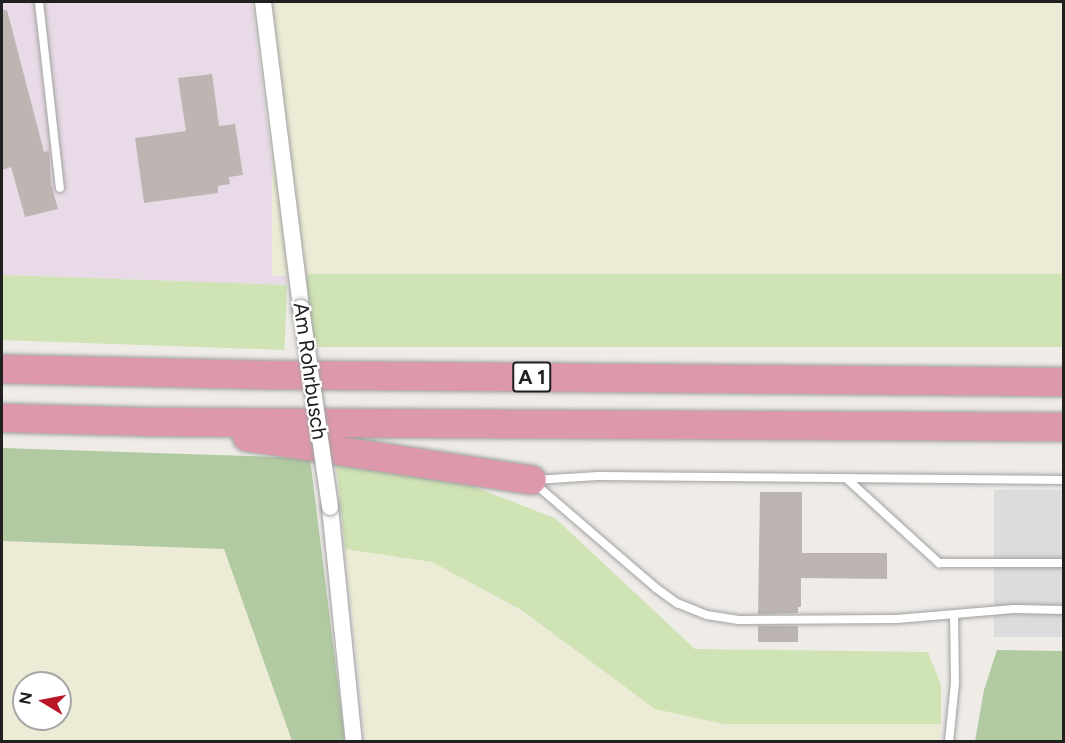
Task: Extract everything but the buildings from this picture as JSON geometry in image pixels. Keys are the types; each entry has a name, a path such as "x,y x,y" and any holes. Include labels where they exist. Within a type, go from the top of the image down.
{"highway":[{"name":"A 1","path":"2,369 289,375 1064,382"},
{"name":"A 1","path":"2,418 150,422 1064,427"},
{"path":"150,422 532,480"}],"street":[{"name":"Am Rohrbusch","path":"263,2 301,308 330,507 354,741"}],"lane":[{"path":"39,2 60,188"},
{"path":"532,480 598,476 1064,480"},
{"path":"847,479 939,563 1064,563"},
{"path":"532,480 656,588 678,603 707,615 739,620 897,619 1014,609 1064,610"},
{"path":"949,741 955,683 954,615"}],"shaded area":[{"path":"2,2 252,2 287,285 2,275"},
{"path":"994,490 1063,490 1063,637 994,637"}],"green space":[{"path":"272,2 1063,2 1063,276 272,276"},
{"path":"307,274 1063,274 1063,347 307,347"},
{"path":"2,275 287,285 285,350 2,340"},
{"path":"2,448 310,458 345,741 292,741 224,549 2,541"},
{"path":"336,462 448,477 555,518 695,649 928,652 941,685 941,724 724,724 655,709 523,611 432,562 345,549"},
{"path":"2,541 224,549 292,741 2,742"},
{"path":"345,549 432,562 724,724 941,724 939,741 366,741"},
{"path":"997,650 1063,651 1063,741 975,741 984,690"}]}
